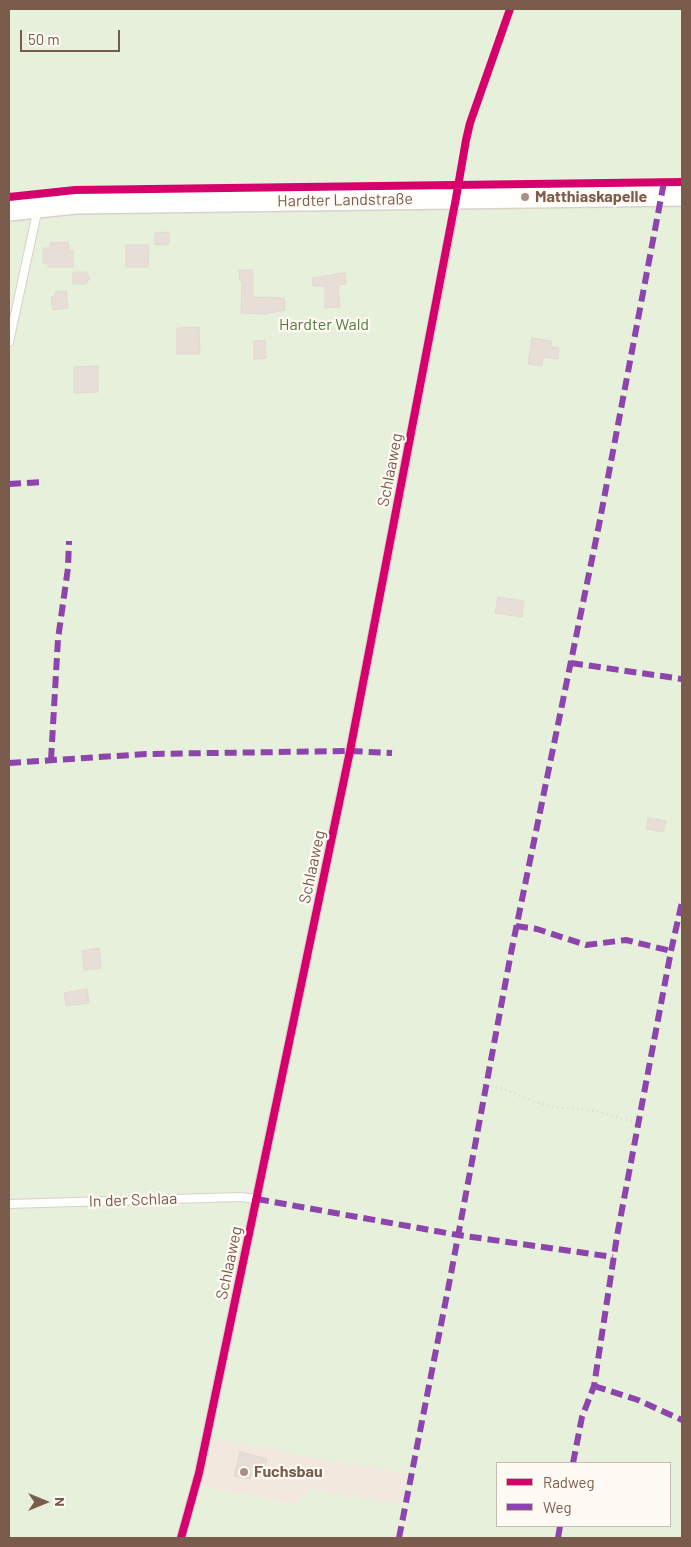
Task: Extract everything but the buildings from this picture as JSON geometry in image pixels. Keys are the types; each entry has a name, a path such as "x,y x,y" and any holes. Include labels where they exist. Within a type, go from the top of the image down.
{"main road":[{"name":"Hardter Landstraße","path":"9,210 75,203 682,195"}],"lane":[{"name":"Schlaaweg","path":"182,1538 199,1473 350,751 456,198"},
{"path":"9,342 38,206"},
{"name":"In der Schlaa","path":"9,1204 240,1196 257,1199"}],"path":[{"path":"486,1085 504,1089 535,1102 597,1111 631,1121 638,1126"}],"shaded area":[{"path":"211,1438 409,1473 401,1506 310,1489 295,1504 202,1487"}],"green space":[{"name":"Hardter Wald","path":"9,9 682,9 682,1538 9,1538","holes":["211,1439 408,1474 401,1505 310,1489 295,1504 202,1487"]}],"marked path":[{"path":"399,1538 511,953 599,525 664,182"},
{"path":"9,484 45,482"},
{"path":"51,760 58,639 68,568 69,541"},
{"path":"571,663 682,679"},
{"path":"9,763 146,754 350,751 392,753"},
{"path":"573,1462 582,1417 594,1386 617,1236 682,902"},
{"path":"516,926 537,929 586,945 626,940 671,951"},
{"path":"257,1199 458,1235 613,1257"},
{"path":"594,1386 638,1400 682,1420"},
{"path":"558,1538 560,1527"}],"cycle path":[{"path":"181,1538 199,1473 350,751 466,140 470,123 510,9"},
{"path":"9,197 75,190 682,182"}],"place":[{"name":"Matthiaskapelle","path":"525,197"},
{"name":"Fuchsbau","path":"244,1472"}]}
